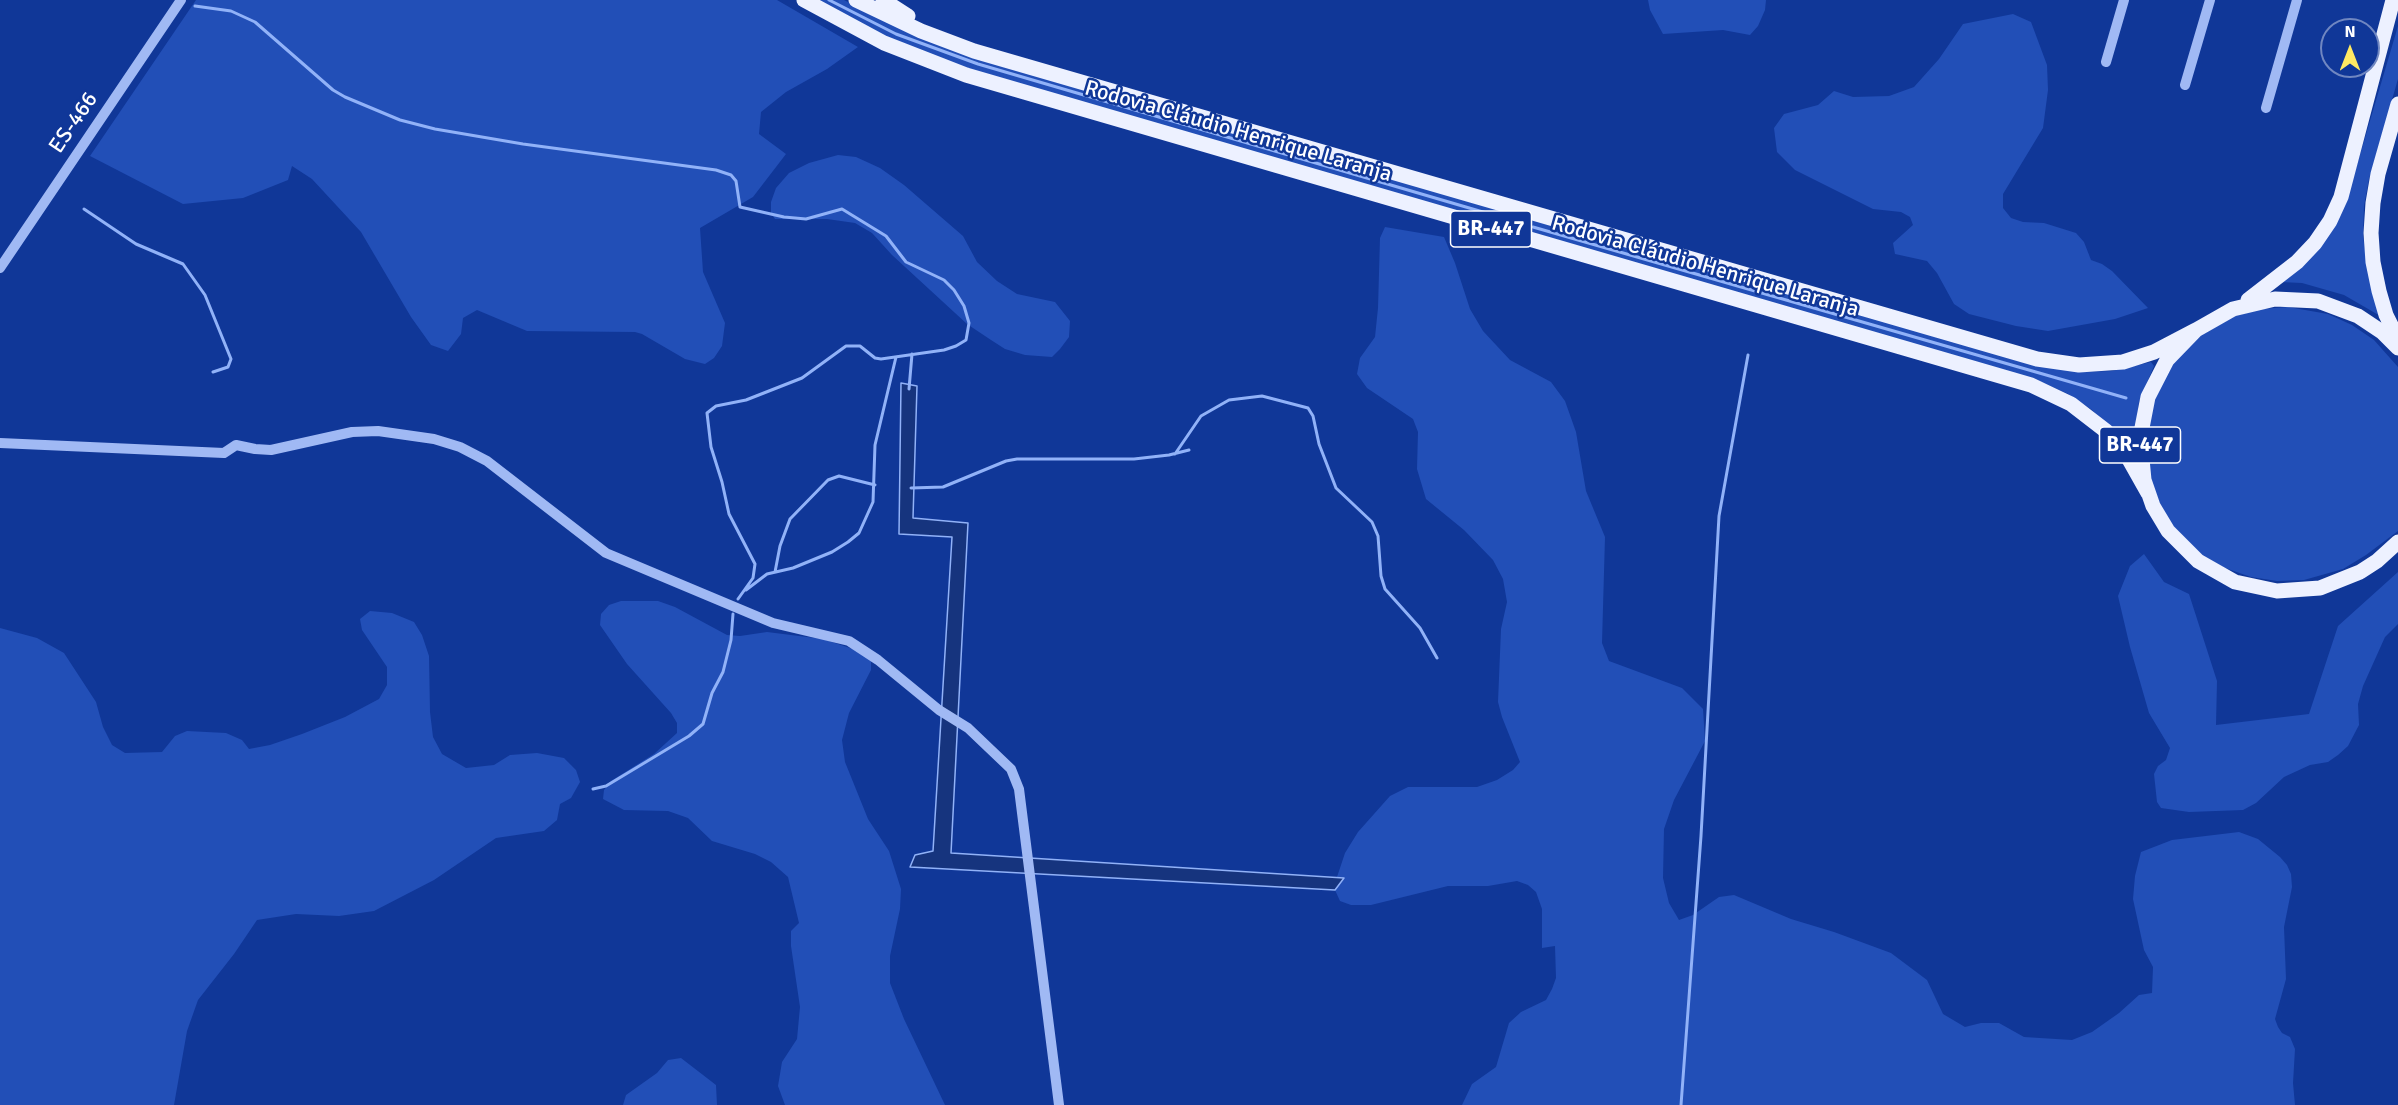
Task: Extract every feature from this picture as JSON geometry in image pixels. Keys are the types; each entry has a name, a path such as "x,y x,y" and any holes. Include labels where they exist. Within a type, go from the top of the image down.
{"main road":[{"name":"Rodovia Cláudio Henrique Laranja","path":"804,0 884,43 966,75 2031,385 2071,404 2106,431 2126,454 2148,494"},
{"name":"Rodovia Cláudio Henrique Laranja","path":"856,0 921,31 1001,59 2051,362 2079,366 2123,362 2154,352 2196,330"},
{"path":"883,0 935,31 1001,59"},
{"path":"2233,309 2260,292 2297,262 2315,243 2330,220 2349,172 2392,0"},
{"path":"2398,104 2378,174 2371,233 2373,262 2379,291 2386,315 2398,339"},
{"name":"BR-447","path":"2398,348 2382,332 2358,316 2318,301 2275,299 2233,309 2196,330 2167,360 2148,397 2141,424 2140,452 2148,494 2168,531 2198,561 2229,579 2263,590 2292,592 2334,584 2377,561 2398,542"}],"street":[{"name":"ES-466","path":"0,268 181,0"},
{"path":"2106,62 2124,0"},
{"path":"2185,85 2210,0"},
{"path":"2266,108 2297,0"},
{"path":"0,443 224,453 236,445 270,450 330,435 378,431 434,439 460,447 487,461 606,554 773,623 839,637 878,660 939,710 968,728 1011,769 1019,789 1059,1105"}],"shaded area":[{"path":"196,0 777,0 858,47 827,69 786,92 761,112 759,134 786,154 753,197 700,228 703,272 725,323 722,346 714,358 705,364 685,359 635,332 527,331 477,310 463,318 461,334 448,351 431,345 411,317 361,232 312,179 292,166 288,180 243,198 183,204 90,156"},
{"path":"812,0 844,0 868,12 1524,216 1520,231 968,70 913,50"},
{"path":"1648,0 1766,0 1765,10 1758,26 1750,35 1723,30 1663,34 1650,10"},
{"path":"2013,14 2031,22 2047,65 2048,90 2043,128 2003,194 2003,208 2011,218 2023,222 2044,223 2076,233 2084,242 2091,260 2112,271 2148,308 2115,319 2048,331 2016,326 1969,314 1954,304 1937,273 1927,261 1895,254 1893,243 1913,225 1910,217 1901,212 1873,209 1795,170 1777,152 1774,128 1784,114 1818,105 1834,91 1853,97 1889,96 1914,87 1939,59 1963,24"},
{"path":"2398,26 2398,79 2369,179 2364,206 2363,236 2367,265 2382,317 2344,295 2302,283 2280,282 2346,202"},
{"path":"838,155 856,157 880,168 904,185 963,236 977,262 997,281 1017,294 1055,302 1070,321 1069,337 1060,349 1052,357 1025,355 1005,349 967,324 892,255 872,233 855,223 827,219 775,219 771,213 771,202 776,188 789,173 809,163"},
{"path":"1530,218 2082,372 2112,371 2151,362 2154,366 2139,402 2134,441 2127,444 2092,410 2068,394 2044,383 1526,233"},
{"path":"1385,227 1444,237 1470,309 1483,331 1510,360 1551,382 1565,401 1576,432 1586,491 1605,537 1602,643 1609,661 1682,688 1703,709 1705,741 1674,800 1664,829 1663,878 1669,903 1679,920 1693,915 1719,897 1734,895 1791,919 1891,953 1927,980 1943,1014 1965,1027 1981,1023 1999,1023 2024,1037 2072,1040 2092,1032 2139,995 2152,993 2153,967 2144,950 2133,899 2135,876 2141,852 2172,840 2239,832 2258,839 2280,857 2291,874 2292,887 2284,927 2286,979 2275,1019 2282,1033 2290,1037 2295,1049 2293,1083 2295,1105 1462,1105 1472,1084 1496,1067 1509,1023 1521,1012 1546,1000 1556,978 1555,946 1542,948 1542,909 1536,892 1528,885 1517,881 1488,886 1448,886 1371,905 1351,905 1340,901 1335,890 1344,878 1337,877 1345,853 1358,832 1390,796 1408,787 1477,787 1497,780 1513,770 1520,762 1498,702 1501,629 1507,602 1503,579 1493,560 1464,530 1426,499 1417,469 1418,432 1413,419 1367,388 1357,374 1360,358 1375,337 1380,238"},
{"path":"2288,307 2328,314 2352,325 2374,340 2398,367 2398,531 2343,569 2304,580 2277,581 2251,577 2225,568 2202,555 2173,526 2160,504 2150,478 2146,439 2154,399 2172,364 2200,335 2235,316 2261,309"},
{"path":"901,383 917,386 913,518 968,523 951,853 1344,878 1335,890 910,867 915,855 933,851 952,537 899,534"},
{"path":"2144,554 2164,582 2189,594 2217,681 2216,725 2309,714 2338,626 2398,572 2398,624 2385,637 2363,686 2358,704 2359,725 2348,746 2328,762 2310,765 2284,777 2256,803 2243,810 2189,812 2161,808 2157,802 2154,774 2158,766 2166,760 2170,748 2149,713 2118,596 2130,566"},
{"path":"621,601 658,601 675,607 727,635 740,636 767,632 823,639 862,652 871,659 871,670 849,713 842,740 845,762 868,819 889,851 901,889 900,909 890,956 890,983 904,1019 945,1105 785,1105 778,1086 782,1062 797,1039 800,1007 791,946 791,931 799,923 788,877 771,862 755,854 712,841 688,818 668,811 624,810 603,799 604,790 611,781 654,754 677,733 677,723 671,713 627,664 600,625 601,614 609,605"},
{"path":"370,611 392,613 414,622 422,635 429,656 433,737 442,754 466,768 494,765 510,755 537,753 564,758 576,770 580,782 571,798 560,804 557,820 544,831 496,838 434,880 374,911 339,916 296,914 257,920 198,1000 187,1031 174,1105 0,1105 0,628 37,638 64,653 96,702 103,727 112,745 125,753 162,752 175,736 187,731 226,733 242,740 249,749 270,745 302,734 345,717 379,699 387,685 387,667 362,630 360,619"},
{"path":"681,1058 716,1085 717,1105 623,1105 626,1095 657,1073 668,1060"}],"waterway":[{"path":"829,0 896,34 978,64 1517,222"},
{"path":"195,6 231,11 255,22 333,90 400,120 435,129 523,144 716,170 731,175 736,181 740,207 784,217 806,219 842,209 886,236 906,262 944,280 954,290 964,306 969,323 966,340 956,346 944,350 881,359 875,358 860,346 846,346 802,378 746,400 716,406 707,413 711,447 729,514 755,564 753,578 738,599"},
{"path":"84,209 136,244 183,264 205,295 231,359 228,367 213,372"},
{"path":"1533,227 2126,398"},
{"path":"909,389 912,354"},
{"path":"1681,1105 1701,836 1719,516 1748,355"},
{"path":"746,590 767,574 793,568 832,552 859,533 873,502 875,445 896,357"},
{"path":"1175,454 1201,416 1229,400 1262,396 1308,408 1313,416 1319,444 1336,488 1372,522 1378,536 1381,576 1385,589 1420,628 1437,658"},
{"path":"911,488 943,487 1006,461 1017,459 1134,459 1189,450"},
{"path":"775,572 780,546 790,519 828,480 839,476 875,485"},
{"path":"593,789 606,786 689,736 703,724 712,693 723,672 731,640 733,614"}]}
